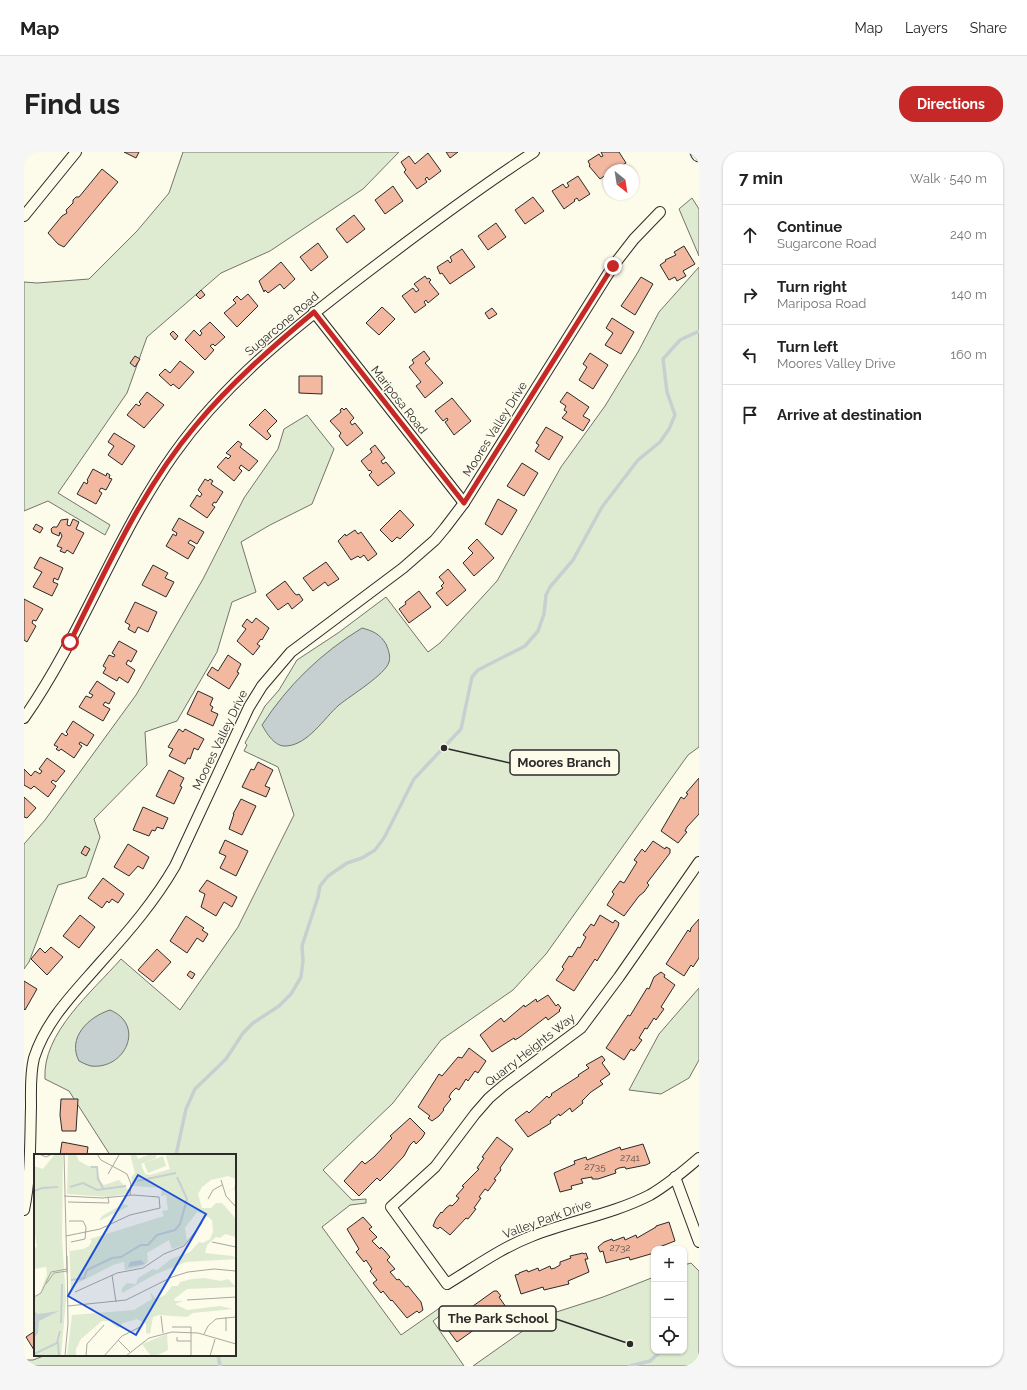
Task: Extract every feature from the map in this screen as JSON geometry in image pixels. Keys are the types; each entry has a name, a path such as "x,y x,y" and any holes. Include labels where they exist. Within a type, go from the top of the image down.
{"street":[{"path":"24,216 76,152"},
{"name":"Sugarcone Road","path":"24,718 70,642 116,551 146,496 195,426 246,371 314,312 457,204 534,152"},
{"name":"Moores Valley Drive","path":"24,1210 29,1176 32,1076 34,1059 48,1027 61,1008 136,922 164,886 175,866 249,707 262,686 291,652 421,553 435,540 464,503 613,266 634,239 660,212"},
{"name":"Mariposa Road","path":"314,312 464,503"},
{"name":"Quarry Heights Way","path":"391,1207 435,1167 489,1098 581,1028 619,977 699,862"},
{"name":"Valley Park Drive","path":"391,1207 447,1284 513,1244 532,1236 631,1203 651,1194 699,1158"},
{"path":"675,1177 699,1242"}],"green space":[{"path":"183,152 399,152 363,189 270,251 221,273 147,337 127,393 58,493 110,525 105,535 48,501 24,511 24,282 37,283 89,279 137,231 169,193"},
{"path":"692,198 699,209 699,256 679,209"},
{"path":"699,267 699,747 688,755 546,954 513,990 441,1040 393,1103 323,1170 352,1200 366,1199 366,1203 350,1205 322,1227 401,1335 441,1307 445,1312 433,1321 464,1366 24,1366 24,1360 33,1360 43,1356 236,1356 236,1154 109,1154 69,1091 45,1079 46,1062 52,1045 60,1030 83,999 121,959 180,1010 238,927 294,815 278,767 244,751 247,745 245,743 265,706 279,690 297,660 338,633 386,597 428,652 440,643 497,581 561,467 605,406 638,352 659,312"},
{"path":"307,415 334,449 312,504 270,525 241,542 256,592 232,602 217,652 177,721 145,732 147,765 94,819 100,837 86,877 58,885 29,962 24,969 24,844 45,820 136,695 203,579 244,498 278,449 284,429"},
{"path":"699,988 699,1060 689,1078 661,1094 629,1090 659,1034"},
{"path":"691,1263 699,1271 699,1366 473,1366 544,1316 603,1297 651,1278 651,1354 687,1354 687,1264"}],"shaded area":[{"path":"362,628 376,633 386,644 390,657 386,667 375,679 333,710 315,730 301,741 286,746 282,746 275,742 262,725 272,710 294,683 319,659"},
{"path":"110,1010 121,1017 127,1026 129,1035 127,1045 121,1054 113,1061 103,1065 86,1065 79,1061 76,1052 78,1037 87,1023 102,1013"}],"building":[{"path":"124,152 139,152 136,158"},
{"path":"446,152 458,152 450,158"},
{"path":"601,152 619,152 626,163 603,164 603,177 600,179 589,166 588,161 599,154 601,157 603,156"},
{"path":"428,153 441,171 429,180 427,177 425,179 427,182 417,189 404,172 406,170 401,162 409,156 415,164"},
{"path":"102,169 118,182 64,247 58,244 48,233 62,216 67,213 66,210 73,203 73,200 76,197 79,197"},
{"path":"578,176 590,194 579,201 577,198 564,209 552,191 563,184 566,188 569,186 567,183"},
{"path":"393,186 403,201 385,214 375,200"},
{"path":"533,197 544,211 525,224 515,210"},
{"path":"354,215 365,229 347,243 336,229"},
{"path":"496,223 506,237 488,250 478,236"},
{"path":"318,243 328,257 311,271 300,257"},
{"path":"684,246 695,264 683,271 686,276 677,281 675,277 669,280 660,265 666,261 665,260 676,255 674,252"},
{"path":"462,249 475,267 450,284 442,273 440,274 437,267 448,260 450,263 452,261 450,257"},
{"path":"281,262 295,279 284,289 280,284 268,293 265,290 264,292 259,281"},
{"path":"425,276 427,279 429,278 431,280 429,282 439,294 428,303 426,300 424,302 426,305 415,313 402,296 413,288 416,292 419,290 414,284"},
{"path":"641,277 653,284 635,315 621,306"},
{"path":"201,290 205,295 200,299 196,295"},
{"path":"248,294 258,306 237,327 224,313 236,303 233,300 237,296 241,300"},
{"path":"382,307 395,319 379,335 366,323"},
{"path":"492,308 497,314 489,319 485,313"},
{"path":"612,318 634,332 621,354 605,345 613,333 606,328"},
{"path":"210,322 225,337 215,346 213,344 210,346 214,350 205,360 185,340 194,330 200,336 202,333 200,331"},
{"path":"173,331 178,336 175,340 170,334"},
{"path":"424,351 430,359 425,363 443,383 425,398 416,386 421,382 409,367 414,363 412,360"},
{"path":"590,353 608,365 593,389 579,380 587,367 583,364"},
{"path":"135,356 140,359 135,367 130,363"},
{"path":"180,361 194,372 179,389 173,384 171,386 159,375 165,369 170,373"},
{"path":"299,376 322,376 322,394 299,393"},
{"path":"147,392 164,405 144,428 127,415 136,404 139,406 141,404 139,402"},
{"path":"567,392 589,407 583,416 590,420 583,431 562,418 567,412 564,410 566,406 560,402"},
{"path":"452,398 471,421 454,435 445,422 448,420 447,418 443,421 435,411"},
{"path":"342,408 344,410 346,408 354,418 350,422 352,425 355,423 363,433 347,446 339,436 341,433 330,421 341,412 340,410"},
{"path":"265,409 277,421 267,431 271,436 267,440 249,425"},
{"path":"546,427 563,437 549,460 535,451 539,445 536,443"},
{"path":"114,433 135,446 122,465 108,455 114,446 108,442"},
{"path":"238,441 242,444 240,447 258,461 249,471 241,465 239,468 242,471 234,481 217,467 226,457 228,459 231,456 226,453"},
{"path":"375,445 385,458 381,461 383,464 386,462 395,473 378,486 369,475 372,472 370,470 369,471 361,461 372,452 370,449"},
{"path":"522,463 538,473 524,496 507,486"},
{"path":"93,469 106,476 107,473 110,475 109,478 112,479 106,490 101,488 99,491 102,493 96,504 77,494 84,482 87,484 87,480"},
{"path":"205,479 208,481 210,479 213,481 211,484 223,492 216,503 214,502 212,505 215,507 207,518 190,506 197,495 200,497 202,494 198,490"},
{"path":"498,499 517,510 502,535 485,524"},
{"path":"400,510 414,525 400,539 397,537 392,542 380,530"},
{"path":"179,518 204,532 197,544 190,540 188,543 195,547 188,559 166,546 173,534 176,536 177,533 172,530"},
{"path":"68,519 67,525 70,526 73,519 79,522 76,529 84,533 73,554 67,550 65,553 60,551 62,548 57,546 62,536 60,532 59,536 52,533 51,529 53,527 57,527 61,520"},
{"path":"36,524 43,528 40,533 33,529"},
{"path":"355,530 358,534 361,532 377,554 368,561 364,555 360,558 358,556 351,560 338,541 345,534 346,536"},
{"path":"477,539 494,558 474,576 463,563 473,553 468,548"},
{"path":"40,557 63,568 58,580 54,578 53,582 58,584 52,596 33,587 42,572 34,568"},
{"path":"326,562 339,579 328,586 325,582 313,591 303,578"},
{"path":"153,565 168,573 165,578 174,582 166,597 142,585"},
{"path":"448,569 466,590 447,606 436,593 443,588 441,586 444,583 439,577"},
{"path":"285,581 295,594 299,594 303,600 292,609 288,603 278,610 266,595"},
{"path":"419,591 431,607 409,623 399,609"},
{"path":"24,599 43,609 36,621 33,620 32,623 36,626 27,642 24,640"},
{"path":"135,602 157,612 148,632 138,627 135,633 128,629 130,625 125,622"},
{"path":"256,618 269,628 262,640 261,639 257,644 260,646 253,655 237,641 246,629 242,626 247,619 252,623"},
{"path":"119,641 137,651 131,662 128,660 126,664 135,670 128,683 119,677 117,681 103,673 106,668 103,666 109,655 114,657 115,655 112,653"},
{"path":"228,655 241,664 237,672 239,673 229,689 207,675 212,667 218,671"},
{"path":"97,681 115,693 109,704 105,702 103,705 110,709 103,721 79,707 86,696 91,698 93,695 89,693"},
{"path":"198,691 213,698 210,705 213,707 211,711 218,714 213,726 187,714"},
{"path":"73,721 94,735 87,746 80,742 79,744 82,746 74,758 61,749 59,751 56,749 58,747 54,745 62,733 66,736 68,734 66,732"},
{"path":"179,729 183,732 185,729 204,739 198,750 194,748 190,759 188,758 185,764 169,756 173,749 168,747"},
{"path":"47,758 65,771 56,782 53,780 51,782 56,786 48,797 34,786 31,789 24,785 24,769 31,776 35,771 40,774 42,771 39,769"},
{"path":"258,762 273,770 265,786 270,788 266,797 242,787 251,769 254,770"},
{"path":"169,770 184,778 180,786 182,787 174,804 156,796"},
{"path":"699,778 699,814 687,827 685,831 687,832 678,843 661,831 681,797 684,799 688,794 686,793"},
{"path":"24,797 36,808 27,818 24,817"},
{"path":"241,799 256,806 242,835 229,829 233,814"},
{"path":"143,807 168,818 163,829 157,827 155,831 152,830 149,836 133,830"},
{"path":"225,840 248,851 236,876 220,868 226,856 219,853"},
{"path":"653,841 665,849 666,847 670,849 670,853 647,883 649,885 644,892 639,896 624,916 607,905 614,894 612,892 620,881 624,883 637,862 634,860 642,849 645,852"},
{"path":"128,844 149,857 143,869 138,866 129,876 114,867"},
{"path":"85,846 90,849 86,856 81,853"},
{"path":"103,878 124,894 118,903 112,899 109,903 107,901 102,908 88,898"},
{"path":"207,880 237,897 232,907 224,902 216,916 201,907 205,894 199,891"},
{"path":"80,915 95,927 79,948 63,936"},
{"path":"600,915 613,923 615,920 619,923 618,927 597,961 595,959 574,991 556,980 564,969 562,967 569,956 572,957 578,947 580,948 586,937 583,935 591,924 594,926"},
{"path":"186,916 204,928 202,930 208,934 203,942 197,938 187,953 170,941"},
{"path":"699,919 699,958 693,967 691,965 684,976 666,964 688,930 690,932 691,928"},
{"path":"51,947 63,957 47,975 31,959 40,948 45,953"},
{"path":"157,949 171,962 153,982 138,970"},
{"path":"190,971 195,974 192,979 187,975"},
{"path":"661,972 665,975 664,977 675,985 661,1007 664,1009 656,1020 654,1018 647,1029 645,1028 639,1038 642,1040 634,1051 631,1049 624,1060 606,1048 628,1015 630,1016 647,988 649,989 654,977"},
{"path":"24,981 37,989 25,1010 24,1009"},
{"path":"548,995 556,1006 558,1004 561,1008 559,1010 560,1011 548,1020 546,1017 520,1037 515,1040 514,1038 492,1052 480,1035 501,1018 504,1022 524,1005 525,1007 536,999 537,1002"},
{"path":"469,1048 486,1061 478,1073 475,1071 468,1081 466,1079 459,1090 456,1088 451,1093 449,1097 451,1099 443,1109 444,1110 432,1121 428,1118 430,1116 418,1107 439,1074 442,1076 458,1057 462,1058"},
{"path":"602,1056 605,1060 602,1063 610,1074 600,1081 603,1084 591,1092 582,1101 583,1103 572,1112 570,1108 560,1116 559,1114 550,1121 551,1123 528,1137 515,1120 527,1111 529,1113 547,1096 549,1098 552,1095 551,1094 589,1068 586,1065"},
{"path":"61,1099 78,1099 76,1131 62,1131 60,1115"},
{"path":"410,1118 425,1133 422,1138 416,1144 414,1141 404,1156 380,1181 377,1178 359,1196 344,1181 362,1161 365,1164 374,1157 392,1138 390,1136"},
{"path":"497,1137 513,1149 500,1168 501,1170 494,1179 496,1180 488,1191 485,1189 479,1197 481,1198 474,1208 476,1209 468,1219 466,1218 450,1235 440,1227 438,1229 433,1226 441,1212 442,1213 446,1208 450,1205 452,1206 457,1201 459,1198 456,1196 464,1187 462,1186 479,1169 477,1168 484,1158 482,1157"},
{"path":"62,1142 88,1147 87,1154 60,1154"},
{"path":"643,1144 650,1163 626,1169 625,1167 619,1168 615,1170 616,1173 598,1179 592,1179 592,1177 581,1179 583,1183 571,1186 572,1189 560,1192 554,1173 575,1164 574,1161 586,1157 587,1160 620,1147 621,1150"},
{"path":"363,1217 372,1227 369,1229 377,1237 372,1241 380,1249 381,1247 390,1257 387,1260 395,1269 390,1272 406,1287 408,1286 421,1302 423,1310 419,1313 417,1311 407,1318 392,1300 391,1301 383,1291 381,1293 373,1283 377,1280 370,1271 372,1269 366,1260 364,1262 356,1252 359,1249 347,1229"},
{"path":"669,1222 675,1241 662,1246 651,1246 651,1254 630,1260 629,1257 606,1263 603,1251 600,1252 598,1247 604,1242 612,1239 613,1241 624,1237 625,1240 636,1235 637,1238 656,1226"},
{"path":"586,1253 588,1259 585,1259 589,1272 568,1281 569,1284 544,1290 543,1287 521,1294 515,1275 527,1270 528,1272 538,1268 539,1271 550,1266 551,1269 555,1268 560,1265 560,1262 571,1258 570,1256"},
{"path":"494,1291 497,1291 501,1296 499,1297 506,1307 457,1342 445,1326"},
{"path":"34,1332 34,1350 26,1337"}],"waterway":[{"path":"176,1154 186,1109 195,1089 226,1059 243,1033 253,1023 279,1006 291,994 301,977 303,961 302,946 318,897 320,886 328,876 347,863 362,858 375,850 384,838 414,779 461,729 472,677 478,670 525,646 538,631 544,614 546,595 550,587 573,560 602,507 638,460 660,442 669,429 675,415 667,392 663,359 680,340 699,331"},
{"path":"630,1366 650,1361 658,1354"},
{"path":"218,1356 220,1366"}],"place":[{"name":"Moores Branch","path":"444,748"},
{"name":"The Park School","path":"630,1344"}],"route":[{"path":"70,642 116,551 146,496 195,426 246,371 314,312 464,503 613,266"}]}
